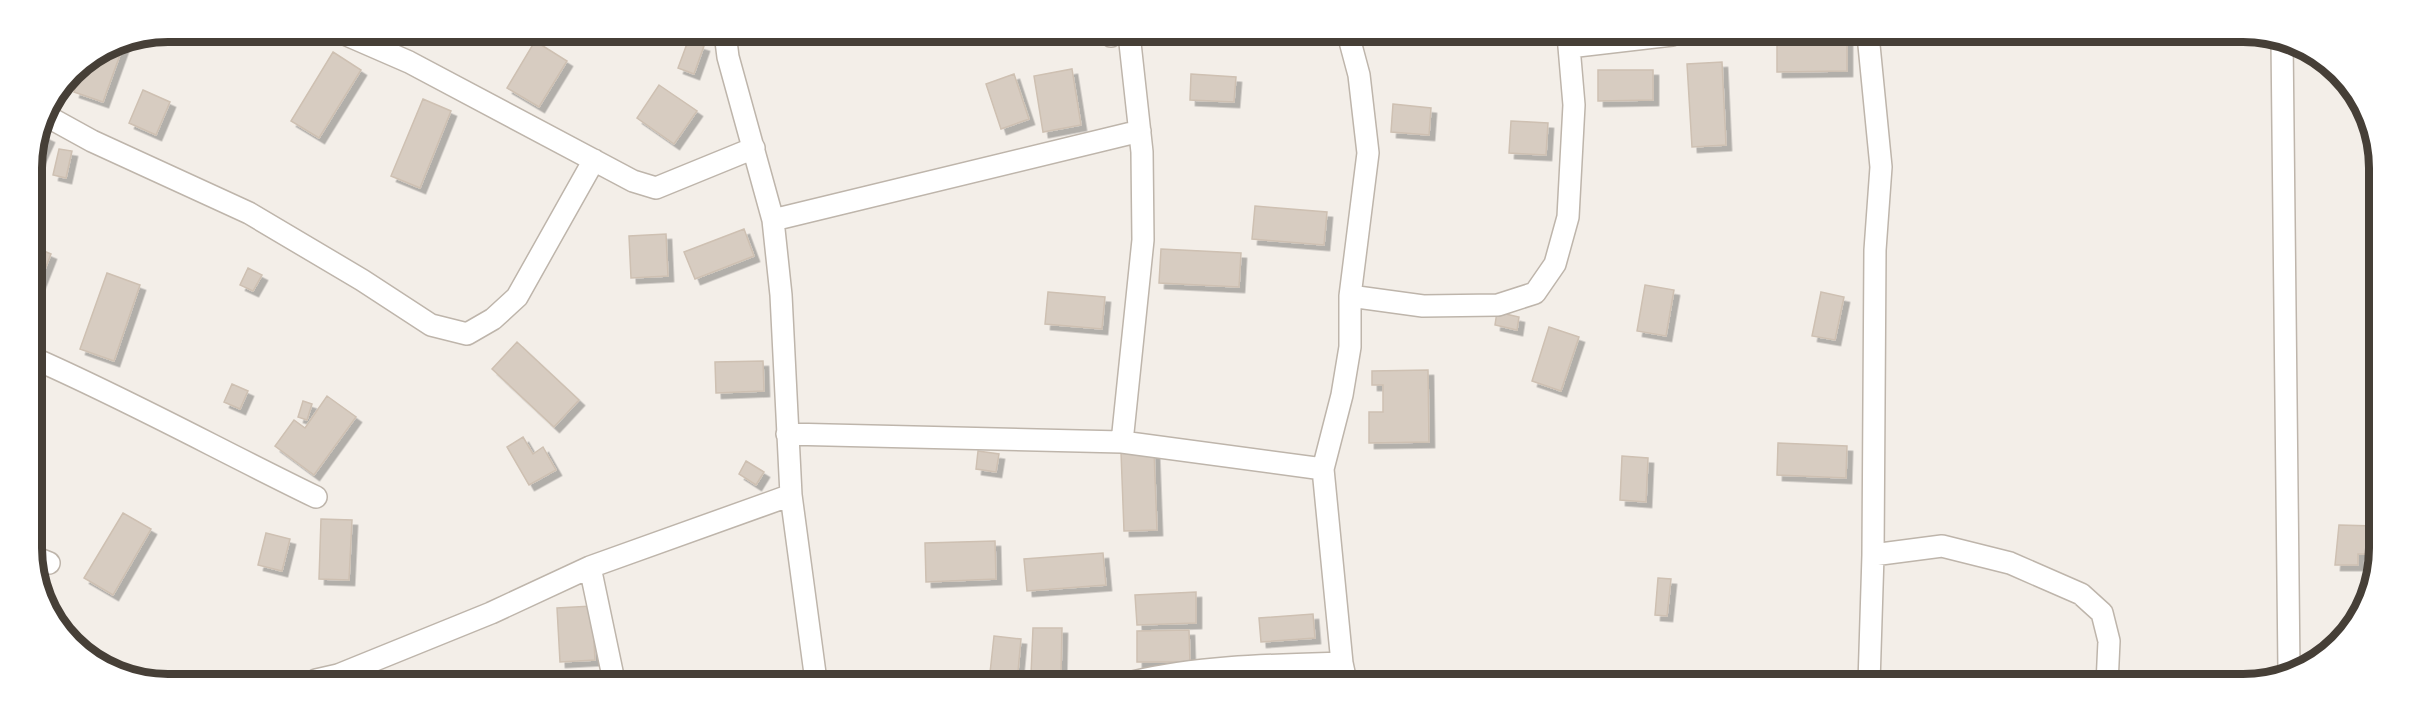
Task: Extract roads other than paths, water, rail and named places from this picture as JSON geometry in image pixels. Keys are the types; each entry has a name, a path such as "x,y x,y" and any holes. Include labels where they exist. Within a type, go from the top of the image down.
{"street":[{"path":"363,42 410,62 633,181 656,188 754,148"},
{"path":"727,42 728,57 773,220 781,295 790,495 815,674"},
{"path":"1119,42 1140,131 1143,240 1122,442"},
{"path":"1172,674 1260,666 1344,673 1323,469 1342,395 1350,347 1350,296 1368,153 1359,75 1350,42"},
{"path":"1350,296 1423,306 1498,305 1535,293 1555,264 1568,217 1574,105 1568,42"},
{"path":"1869,42 1881,167 1875,250 1873,555 1869,674"},
{"path":"2282,49 2289,665"},
{"path":"52,119 92,141 249,213 352,274 431,325 466,334 494,319 517,297 594,160"},
{"path":"773,220 1140,131"},
{"path":"42,362 97,386 316,498"},
{"path":"787,434 1122,442 1323,469"},
{"path":"340,674 491,612 590,567 790,495"},
{"path":"1873,555 1942,546 2010,563 2081,594 2102,613 2109,641 2107,674"},
{"path":"590,567 613,674"}]}
